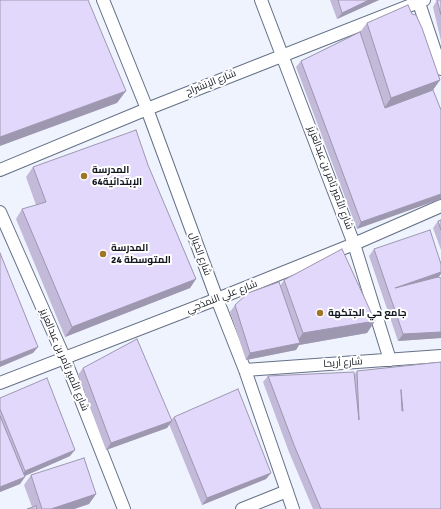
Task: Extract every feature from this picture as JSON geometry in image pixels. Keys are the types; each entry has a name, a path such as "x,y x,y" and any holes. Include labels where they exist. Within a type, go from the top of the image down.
{"street":[{"name":"شارع الخيال","path":"103,0 147,109 217,299 245,370 293,509"},
{"name":"شارع الأمير ثامر بن عبدالعزيز","path":"261,0 283,54 354,244 390,360"},
{"name":"شارع الإنشراح","path":"0,170 283,54 420,1"},
{"path":"420,1 441,69"},
{"name":"شارع علي النمذجي","path":"0,382 217,299 354,244 441,206"},
{"name":"شارع الأمير ثامر بن عبدالعزيز","path":"0,212 64,357 124,509"},
{"name":"شارع أريحا","path":"245,370 441,356"},
{"path":"242,509 287,491"}],"building":[{"path":"0,0 88,0 126,91 0,137"},
{"path":"338,0 369,0 342,13"},
{"path":"437,0 441,0 441,15"},
{"path":"408,5 412,14 416,15 422,28 440,80 391,98 367,23"},
{"path":"360,32 385,108 433,90 441,110 441,194 361,222 301,61"},
{"name":"المدرسة المتوسطة 24","path":"136,130 148,165 196,279 72,327 22,209 46,202 33,167"},
{"path":"441,220 441,230 438,221"},
{"path":"430,230 441,264 441,272 395,288 438,277 441,278 441,332 403,334 374,249"},
{"name":"جامع حي الجتكهة","path":"342,249 375,321 303,333 284,280"},
{"path":"0,253 38,347 0,362"},
{"path":"279,282 300,343 250,353 235,305 248,293"},
{"path":"137,339 172,421 111,443 83,368"},
{"path":"441,362 441,509 321,509 294,445 268,376 354,372 359,420 357,371","holes":["401,390 403,411 402,411"]},
{"path":"47,378 75,450 25,471 0,409 0,398"},
{"path":"238,389 271,473 207,498 174,417"},
{"path":"0,416 25,477 0,487"},
{"path":"84,458 96,494 51,509 42,509 31,475"},
{"path":"36,506 37,509 27,509"}],"place":[{"name":"المدرسة الإبتدائية64","path":"84,176"},
{"name":"المدرسة المتوسطة 24","path":"103,254"},
{"name":"جامع حي الجتكهة","path":"320,313"}]}
